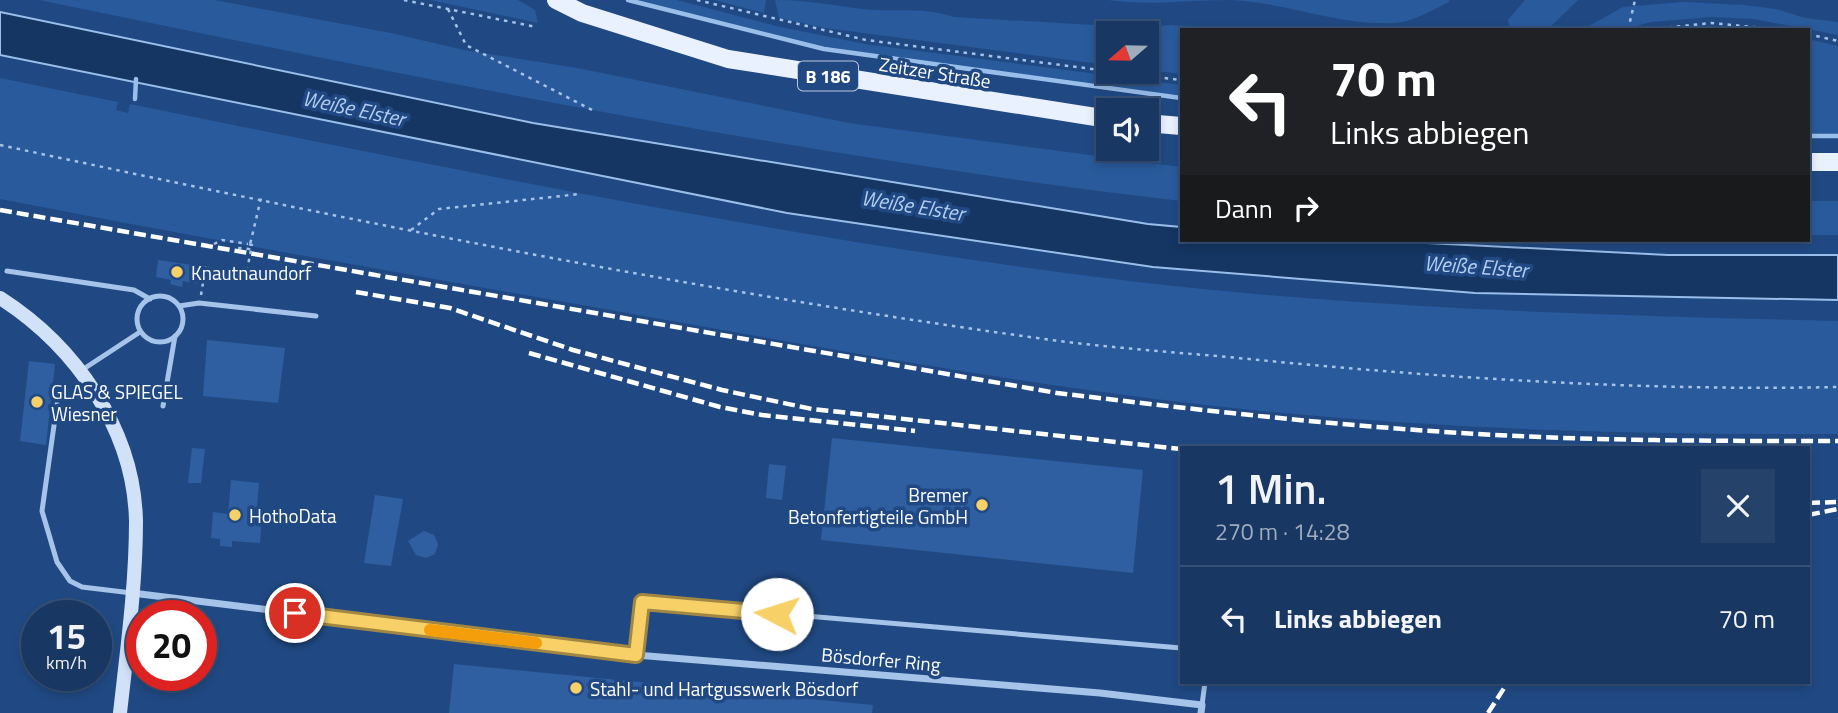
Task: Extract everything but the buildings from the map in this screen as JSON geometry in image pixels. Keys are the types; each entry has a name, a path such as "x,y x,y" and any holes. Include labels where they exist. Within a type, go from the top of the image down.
{"main road":[{"name":"Zeitzer Straße","path":"556,0 582,13 728,59 1096,117"},
{"path":"1159,124 1180,126"},
{"path":"1810,162 1838,162"},
{"path":"0,298 31,317 82,370 113,426 124,456 136,519 120,713"}],"street":[{"name":"Bösdorfer Ring","path":"132,593 636,655 1087,692 1201,709"}],"lane":[{"path":"8,271 134,290 150,299"},
{"path":"163,406 175,337 184,320 179,306 170,298 150,299 141,304 136,316 140,332 153,341 167,342 175,337"},
{"path":"179,306 199,303 316,316"},
{"path":"82,370 140,332"},
{"path":"57,404 41,511 57,562 70,581 82,587 132,593"},
{"path":"636,655 642,602 1180,648"},
{"path":"1201,709 1205,684"}],"path":[{"path":"404,0 537,27"},
{"path":"696,0 866,40 1096,69"},
{"path":"1628,28 1635,0"},
{"path":"448,9 466,45 594,111"},
{"path":"1662,28 1711,23 1764,28"},
{"path":"1810,34 1838,41"},
{"path":"1159,77 1180,80"},
{"path":"0,145 411,230 799,301 1041,339 1536,382 1745,389 1838,387"},
{"path":"411,230 439,209 580,194"},
{"path":"238,248 249,249 261,198"},
{"path":"199,303 206,266 246,275 252,245 222,240 214,244"}],"shaded area":[{"path":"39,0 214,0 391,33 464,50 577,68 849,123 1096,156 1096,161 1136,161 1180,167 1180,201 894,162 466,86"},
{"path":"430,0 518,0 535,10 538,23"},
{"path":"628,0 677,0 776,26 865,44 1096,74 1096,84 1159,82 1180,85 1180,98 824,49"},
{"path":"714,0 766,0 764,13"},
{"path":"775,0 874,10 929,12 954,17 1096,25 1096,63 825,28 779,18"},
{"path":"1108,0 1230,0 1153,3"},
{"path":"1230,0 1449,2 1408,20 1373,23"},
{"path":"1525,0 1578,0 1549,28 1510,28 1508,20"},
{"path":"1683,2 1776,9 1805,18 1838,22 1838,35 1754,19 1711,17 1651,22 1629,28 1586,28 1623,7"},
{"path":"1159,26 1230,28 1180,28 1180,74 1159,71"},
{"path":"1810,39 1838,46 1838,136 1810,136"},
{"path":"0,78 118,102 116,110 128,113 130,104 503,179 753,225 1129,281 1217,291 1394,304 1571,313 1838,321 1838,434 1607,432 1376,421 1149,398 854,353 0,199"},
{"path":"1810,201 1838,201 1838,235 1810,235"}],"water":[{"name":"Weiße Elster","path":"0,12 533,123 1148,224 1180,227 1180,242 1407,242 1668,255 1838,255 1838,300 1475,293 1153,267 787,213 0,55"}],"waterway":[{"path":"628,0 824,49 1180,98"},
{"path":"135,99 136,79"},
{"path":"1810,136 1838,136"}],"railway":[{"path":"0,210 1057,393 1268,417 1478,434 1703,441 1838,441"},
{"path":"356,292 450,308 573,350 722,390 812,409 1180,449"},
{"path":"529,353 720,407 762,415 915,431"},
{"path":"1810,503 1836,502"},
{"path":"1810,515 1838,509"},
{"path":"1488,713 1507,684"}],"slow traffic":[{"path":"430,630 536,643"}],"place":[{"name":"Knautnaundorf","path":"177,272"},
{"name":"GLAS & SPIEGEL Wiesner","path":"37,402"},
{"name":"Bremer Betonfertigteile GmbH","path":"982,505"},
{"name":"HothoData","path":"235,515"},
{"name":"Stahl- und Hartgusswerk Bösdorf","path":"576,688"}],"route":[{"path":"295,613 636,655 642,602 777,614"}]}
